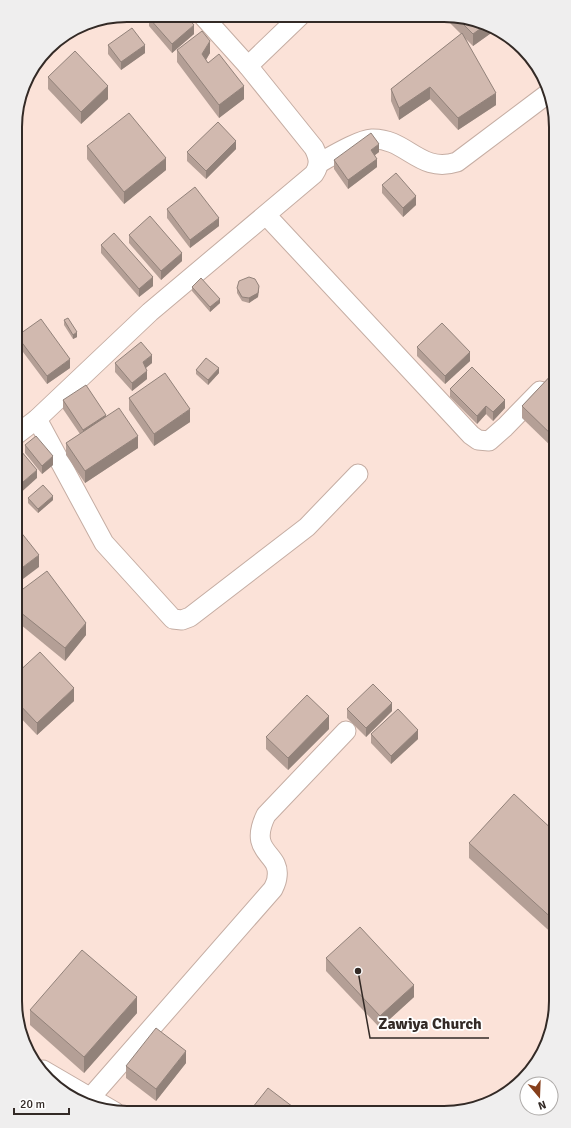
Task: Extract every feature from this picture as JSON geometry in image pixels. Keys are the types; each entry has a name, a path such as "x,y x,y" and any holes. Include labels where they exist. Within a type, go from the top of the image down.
{"street":[{"path":"208,22 248,66 314,148 319,163"},
{"path":"248,66 294,22"},
{"path":"22,430 37,419 150,312 266,216 314,174 319,163 371,139 392,142 426,162 445,166 457,162 544,97"},
{"path":"266,216 471,435 478,440 489,441 505,427 549,382"},
{"path":"37,419 104,542 173,619 182,620 190,617 307,527 358,474"},
{"path":"90,1098 273,889 278,876 276,866 259,839 260,826 266,815 346,731"},
{"path":"56,1078 94,1100"}],"building":[{"path":"153,22 191,22 194,25 172,44"},
{"path":"463,24 480,29 473,34"},
{"path":"132,28 145,45 121,62 108,45"},
{"path":"202,31 210,41 202,54 208,63 219,54 244,86 219,105 177,50"},
{"path":"462,33 496,93 458,118 430,87 399,108 391,89"},
{"path":"75,51 108,86 81,112 48,77"},
{"path":"129,113 166,158 124,192 87,146"},
{"path":"218,122 236,141 206,171 187,152"},
{"path":"371,133 379,144 371,150 377,159 348,180 334,160"},
{"path":"396,173 416,196 403,208 382,185"},
{"path":"195,187 219,218 190,240 167,209"},
{"path":"150,216 182,253 161,271 129,235"},
{"path":"114,233 153,277 139,289 101,245"},
{"path":"249,277 255,279 259,286 258,293 249,298 242,297 237,288 239,281"},
{"path":"201,278 220,299 210,307 192,287"},
{"path":"68,318 77,332 73,335 64,320"},
{"path":"41,319 70,359 47,376 22,343 22,332"},
{"path":"442,323 470,352 445,376 417,347"},
{"path":"141,342 152,355 143,362 147,371 132,383 115,363"},
{"path":"206,358 219,368 208,380 196,370"},
{"path":"472,367 505,400 493,412 486,406 477,416 450,389"},
{"path":"165,373 190,409 154,434 129,398"},
{"path":"549,377 549,432 522,406"},
{"path":"86,385 106,415 83,430 63,400"},
{"path":"119,408 138,436 85,471 66,443"},
{"path":"36,436 53,456 42,466 25,445"},
{"path":"22,452 37,470 22,483"},
{"path":"43,485 53,496 38,509 28,498"},
{"path":"22,534 39,555 22,568"},
{"path":"47,571 86,623 65,648 22,614 22,590"},
{"path":"40,652 74,688 37,723 22,707 22,669"},
{"path":"373,684 392,703 366,728 347,709"},
{"path":"307,695 329,716 288,758 266,737"},
{"path":"398,709 418,730 391,756 371,734"},
{"path":"514,794 549,826 549,916 469,843"},
{"path":"360,927 414,985 380,1016 326,958"},
{"path":"82,950 137,997 84,1057 30,1010"},
{"path":"156,1028 186,1051 156,1089 126,1066"},
{"path":"268,1088 292,1106 254,1106"}],"place":[{"name":"Zawiya Church","path":"358,971"}]}
